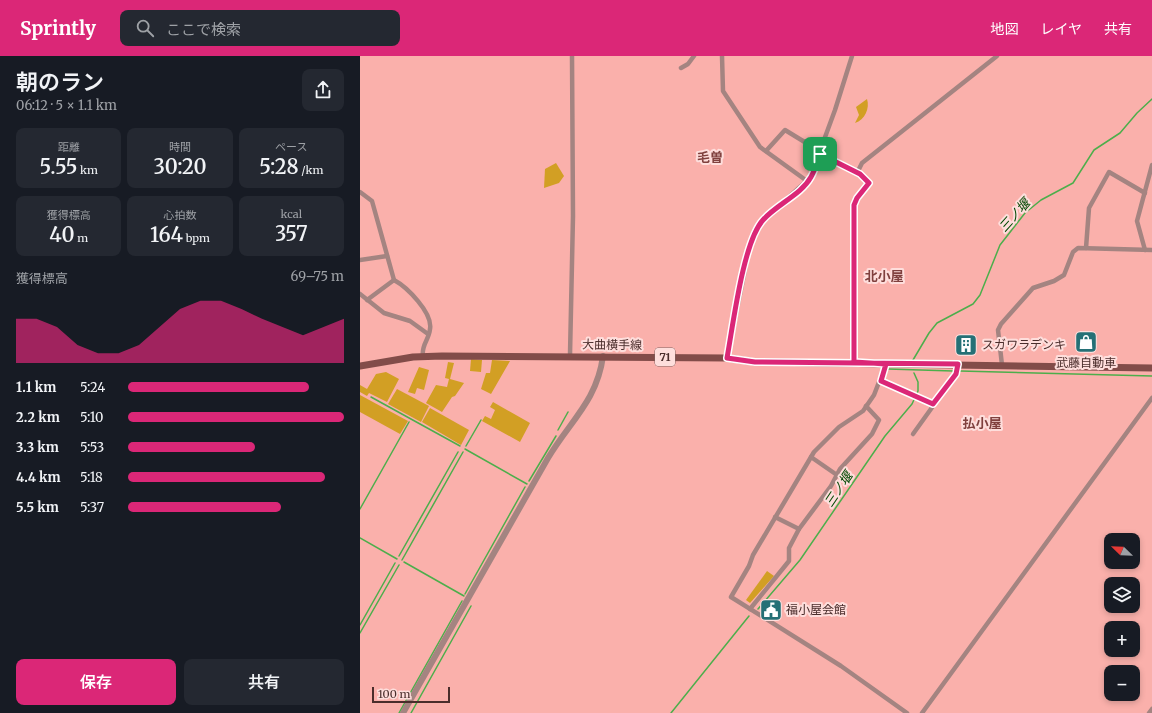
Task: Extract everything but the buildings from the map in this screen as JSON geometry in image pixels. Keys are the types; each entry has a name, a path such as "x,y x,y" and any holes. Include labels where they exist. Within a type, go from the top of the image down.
{"main road":[{"name":"大曲横手線","path":"360,366 423,356 570,355 727,358 755,362 854,362 886,364 1152,368"}],"street":[{"path":"570,355 573,216 572,56"},
{"path":"681,68 688,64 694,56"},
{"path":"722,56 723,91 760,147 807,181"},
{"path":"727,358 743,272 756,229 763,220 810,178 820,153 852,56"},
{"path":"857,173 862,163 997,56"},
{"path":"766,151 785,130 820,153 857,173 869,183 857,198 854,205 854,362"},
{"path":"1145,250 1137,221 1152,164"},
{"path":"1086,248 1089,208 1109,172 1145,193"},
{"path":"360,192 372,201 394,280 409,289 417,300 429,324 430,329 422,350 423,356"},
{"path":"1002,365 998,330 1001,324 1033,288 1064,276 1073,252 1078,248 1152,251"},
{"path":"360,260 387,256"},
{"path":"368,300 394,280"},
{"path":"360,294 384,313 410,321 428,334"},
{"path":"404,713 550,456 591,397 601,373 603,356"},
{"path":"886,364 881,381 874,395 863,411 839,427 811,457 775,517 731,596 840,666 907,713"},
{"path":"913,434 933,404 956,374 958,364"},
{"path":"881,381 933,404"},
{"path":"922,713 1152,398"},
{"path":"750,609 789,561 789,548 799,529 831,486 840,469 863,445 878,424 879,420 876,415 866,406"},
{"path":"811,457 837,475"},
{"path":"775,517 799,529"},
{"path":"1149,713 1152,709"}],"shaded area":[{"path":"867,99 868,106 866,113 862,119 855,123 859,115 856,107"},
{"path":"556,163 564,176 559,183 544,188 545,169"},
{"path":"471,359 482,360 481,372 470,371"},
{"path":"492,360 510,361 491,394 481,389 486,373 490,373"},
{"path":"448,362 454,363 450,379 464,383 442,412 426,403 436,385 447,387 449,379 445,378"},
{"path":"419,367 429,370 424,390 417,388 415,394 408,392"},
{"path":"386,372 399,379 387,402 369,393 367,396 360,392 360,385 367,389 376,374"},
{"path":"397,389 429,406 421,422 388,404"},
{"path":"360,395 408,421 400,434 360,412"},
{"path":"493,402 530,423 520,442 482,421 485,416 491,419 495,410 490,407"},
{"path":"430,408 469,430 461,445 422,422"},
{"path":"767,571 774,576 750,603 746,600"}],"waterway":[{"name":"三ノ堰","path":"913,360 929,333 937,323 973,304 980,295 1000,245 1025,213 1041,200 1073,183 1094,150 1120,133 1137,113 1152,99"},
{"path":"888,369 953,371"},
{"path":"960,371 1152,376"},
{"name":"三ノ堰","path":"758,609 800,560 885,436 912,404 918,391 918,382 914,373"},
{"path":"371,397 460,446"},
{"path":"558,430 568,412"},
{"path":"466,446 481,420"},
{"path":"360,509 409,422"},
{"path":"529,481 556,436"},
{"path":"465,449 527,484"},
{"path":"399,556 458,452"},
{"path":"402,560 463,452"},
{"path":"465,594 525,487"},
{"path":"360,538 397,559"},
{"path":"404,562 464,596"},
{"path":"360,625 395,563"},
{"path":"360,633 399,565"},
{"path":"399,713 462,601"},
{"path":"411,713 471,606"},
{"name":"三ノ堰","path":"671,713 749,616"}],"place":[{"name":"武藤自動車","path":"1086,342"},
{"name":"スガワラデンキ","path":"966,345"},
{"name":"福小屋会館","path":"771,610"}],"district":[{"name":"毛曽","path":"710,157"},
{"name":"北小屋","path":"884,276"},
{"name":"払小屋","path":"982,423"}],"route":[{"path":"820,154 810,178 798,191 763,220 756,229 743,272 727,358 755,362 854,362 886,364 958,364 956,374 933,404 881,381 886,364 854,362 854,205 857,198 869,183 860,174 851,171 820,154"}]}
